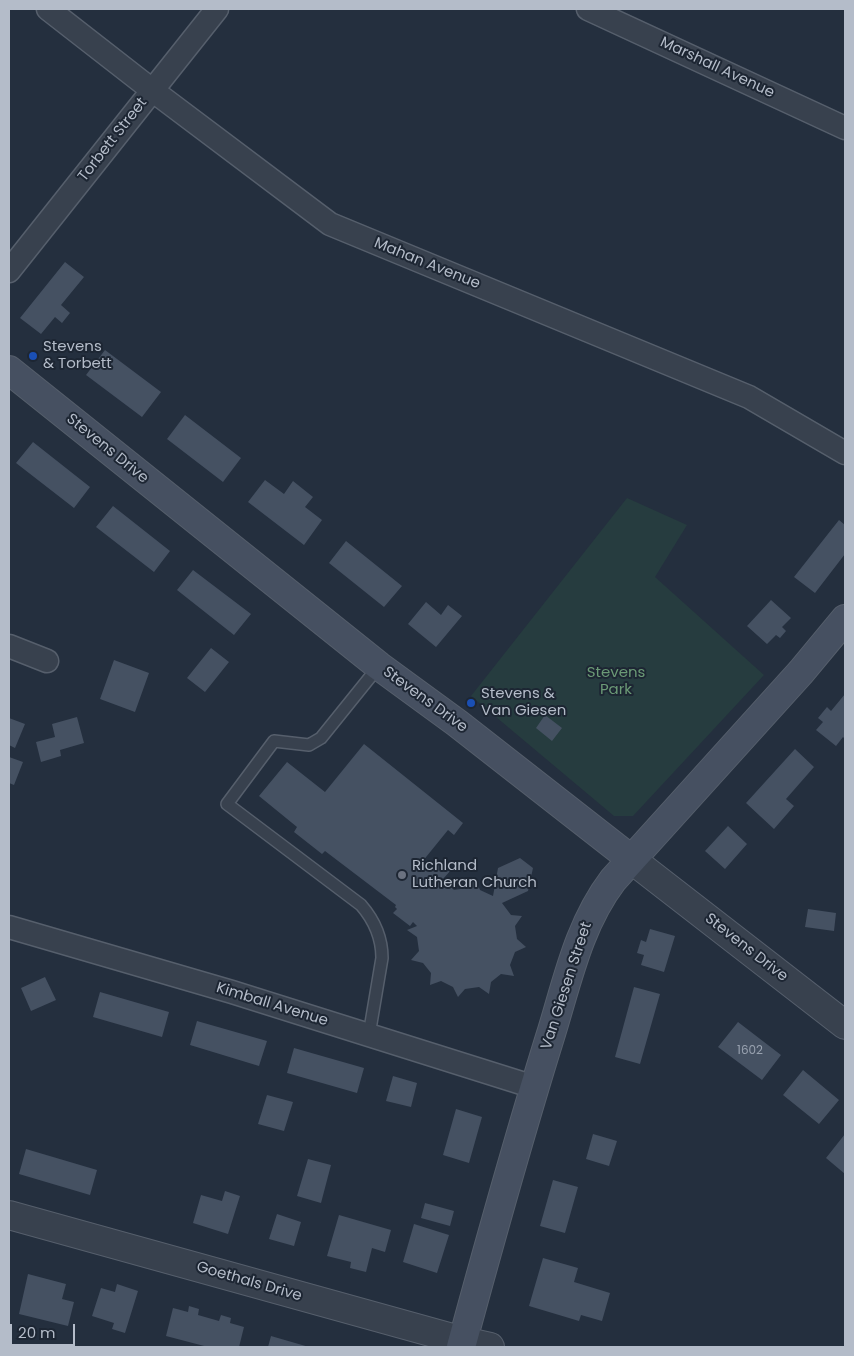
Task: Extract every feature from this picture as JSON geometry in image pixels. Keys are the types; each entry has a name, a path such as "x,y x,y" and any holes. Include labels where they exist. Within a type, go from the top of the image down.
{"main road":[{"name":"Stevens Drive","path":"9,370 379,666 457,723 631,859"},
{"name":"Van Giesen Street","path":"462,1344 534,1087 586,924 601,895 631,859 801,672 845,619"}],"street":[{"name":"Mahan Avenue","path":"48,9 330,224 749,397 845,453"},
{"name":"Torbett Street","path":"9,271 217,9"},
{"name":"Marshall Avenue","path":"588,9 845,128"},
{"path":"9,646 47,661"},
{"name":"Stevens Drive","path":"631,859 845,1026"},
{"name":"Kimball Avenue","path":"9,927 232,992 534,1087"},
{"name":"Goethals Drive","path":"9,1215 462,1344 490,1347"}],"lane":[{"path":"368,1035 382,958 379,936 368,914 361,905 227,804 274,741 309,745 321,738 379,666"}],"green space":[{"name":"Stevens Park","path":"627,498 687,525 655,577 764,675 633,816 614,816 471,696"}],"building":[{"path":"65,262 84,277 61,305 70,313 62,323 55,317 41,334 20,318"},
{"path":"105,350 161,392 142,417 86,375"},
{"path":"185,415 241,458 223,482 167,439"},
{"path":"33,442 90,487 74,508 16,463"},
{"path":"265,480 284,494 293,481 313,497 305,507 322,520 304,545 248,502"},
{"path":"113,506 170,551 154,572 96,527"},
{"path":"839,520 845,525 845,554 815,593 794,577"},
{"path":"346,541 402,586 384,607 329,563"},
{"path":"193,570 251,614 234,635 177,590"},
{"path":"771,600 791,618 782,627 786,631 780,638 776,635 767,644 747,626"},
{"path":"426,602 441,615 448,605 462,616 436,647 408,624"},
{"path":"211,648 229,662 205,692 187,678"},
{"path":"114,660 149,673 135,712 100,699"},
{"path":"845,694 845,739 843,737 836,746 816,730 823,722 818,718 827,707 831,711"},
{"path":"545,715 562,728 552,741 536,728"},
{"path":"77,717 84,743 60,750 61,756 41,762 36,742 55,737 52,724"},
{"path":"9,718 25,724 15,748 9,745"},
{"name":"Richland Lutheran Church","path":"364,744 463,823 454,835 448,830 422,862 429,868 436,859 451,870 443,879 455,888 453,890 468,888 475,879 480,890 493,896 498,868 520,858 533,868 528,891 502,903 511,915 522,916 515,926 517,939 526,947 515,952 510,965 514,976 501,974 491,982 489,994 479,987 465,989 458,997 453,987 441,981 430,985 431,973 423,963 411,960 419,951 417,937 407,930 417,926 413,922 410,926 393,913 397,909 396,905 325,851 322,854 294,832 297,827 259,796 287,762 325,792"},
{"path":"795,749 814,767 786,799 794,806 774,829 746,803"},
{"path":"9,757 23,762 14,785 9,783"},
{"path":"728,826 747,844 725,869 705,851"},
{"path":"808,909 836,913 834,931 805,927"},
{"path":"650,929 675,936 664,972 641,965 644,955 637,953 641,940 646,942"},
{"path":"45,977 56,1000 31,1011 21,988"},
{"path":"634,987 660,994 640,1064 615,1057"},
{"path":"100,992 169,1012 162,1037 93,1017"},
{"path":"197,1021 267,1041 259,1066 190,1045"},
{"path":"738,1022 781,1055 762,1080 718,1047"},
{"path":"294,1048 364,1068 357,1093 287,1073"},
{"path":"803,1070 839,1100 819,1124 783,1095"},
{"path":"393,1076 417,1083 411,1107 386,1101"},
{"path":"267,1095 293,1102 284,1131 258,1124"},
{"path":"456,1109 482,1117 469,1163 443,1155"},
{"path":"593,1134 617,1141 609,1166 586,1159"},
{"path":"845,1134 845,1174 826,1158"},
{"path":"26,1149 97,1170 90,1195 19,1174"},
{"path":"308,1159 331,1165 321,1203 297,1196"},
{"path":"553,1180 578,1187 565,1233 540,1226"},
{"path":"225,1191 240,1196 228,1234 193,1223 201,1195 222,1201"},
{"path":"425,1203 454,1211 450,1226 421,1218"},
{"path":"277,1214 301,1222 294,1246 269,1239"},
{"path":"339,1215 391,1230 385,1252 372,1248 366,1272 350,1268 351,1262 327,1256"},
{"path":"414,1224 449,1235 437,1273 403,1262"},
{"path":"543,1258 578,1268 574,1282 610,1293 602,1321 581,1315 579,1321 529,1306"},
{"path":"28,1274 66,1284 62,1299 74,1302 68,1326 19,1314"},
{"path":"117,1284 138,1291 125,1333 112,1329 114,1323 92,1316 101,1288 115,1292"},
{"path":"189,1306 199,1309 198,1315 219,1321 221,1315 231,1318 230,1323 244,1327 239,1347 208,1347 166,1336 173,1308 188,1312"},
{"path":"271,1336 309,1347 268,1347"}],"place":[{"name":"Stevens & Torbett","path":"33,356"},
{"name":"Stevens & Van Giesen","path":"471,703"},
{"name":"Richland Lutheran Church","path":"402,875"}]}
